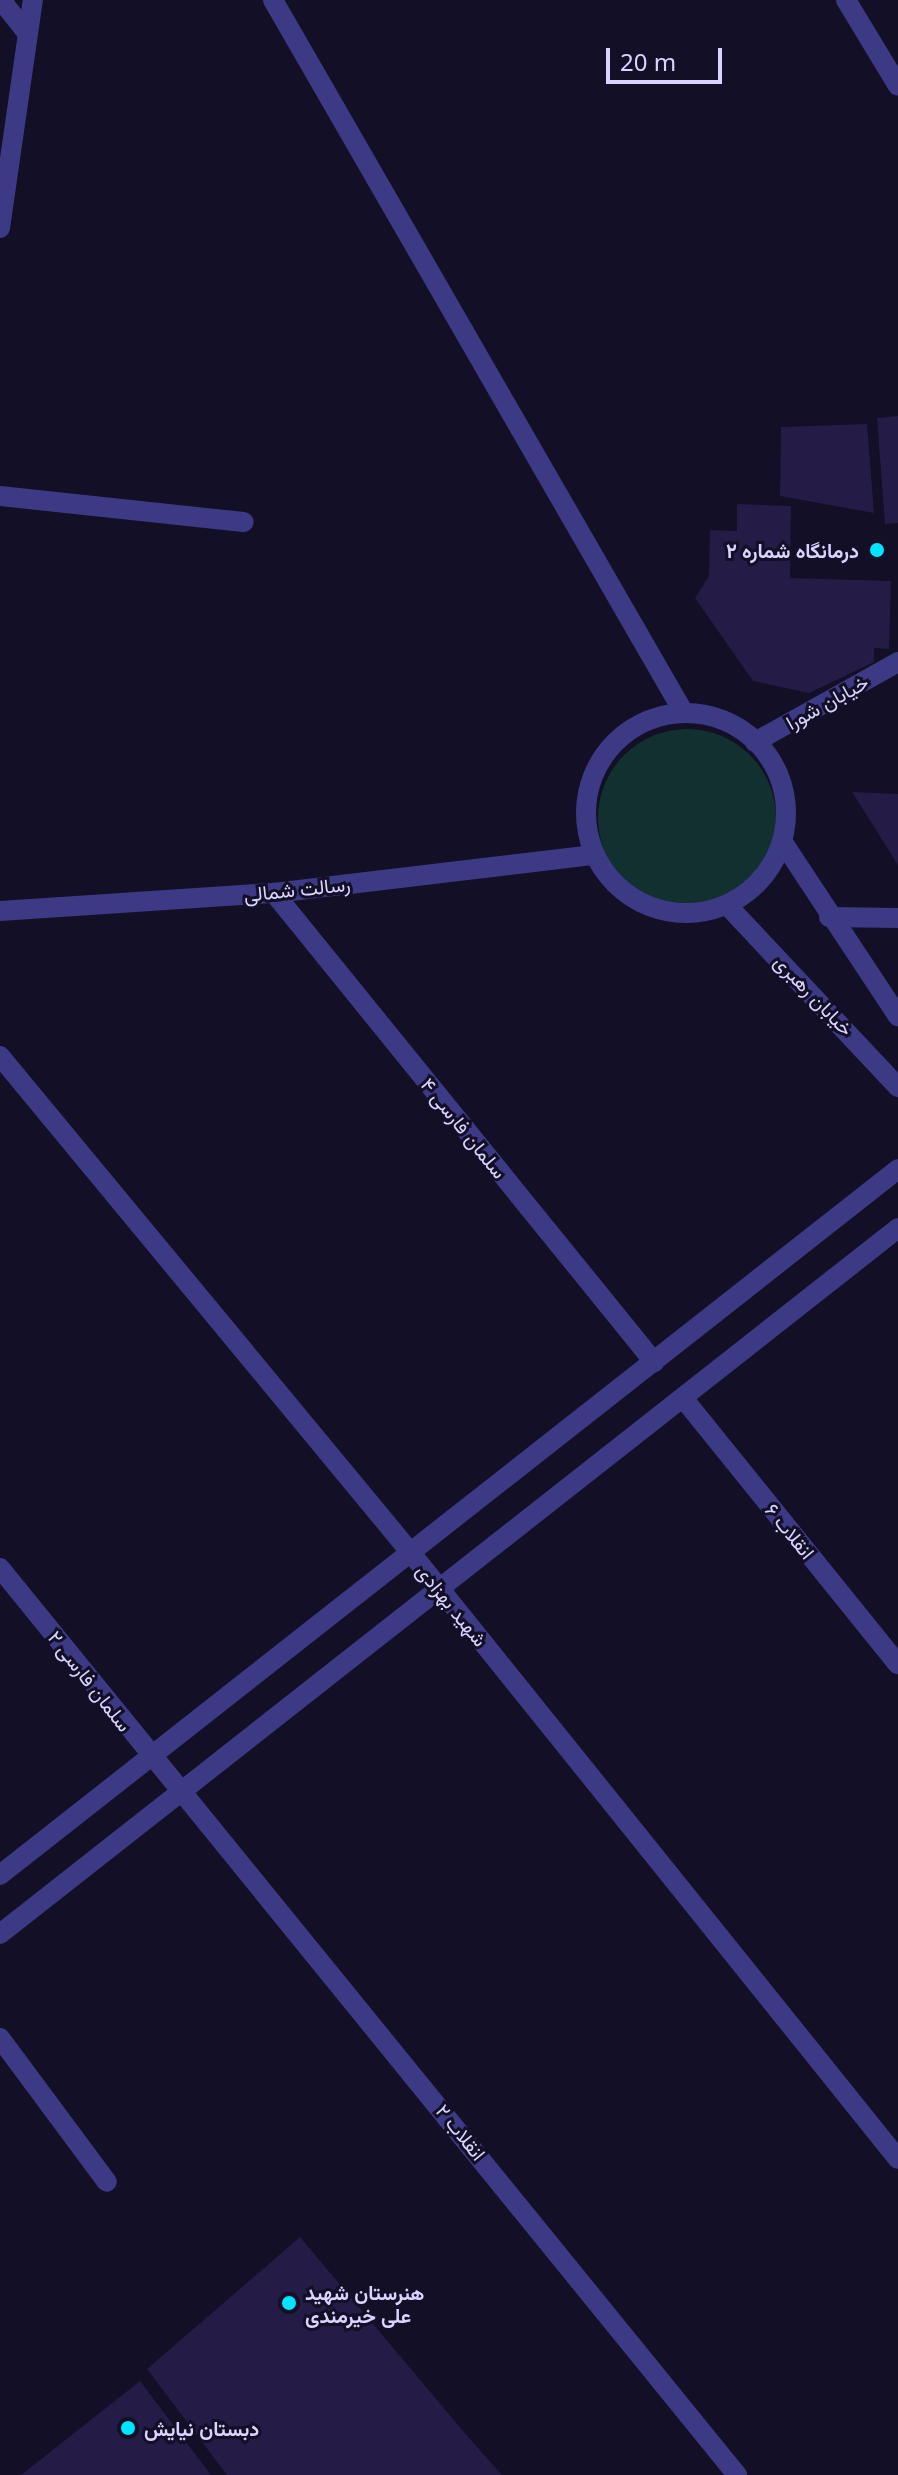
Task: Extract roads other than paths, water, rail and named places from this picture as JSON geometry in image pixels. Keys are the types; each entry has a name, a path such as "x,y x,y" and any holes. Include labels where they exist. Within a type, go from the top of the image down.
{"street":[{"path":"1,0 28,34"},
{"path":"0,228 33,0"},
{"path":"273,0 684,713"},
{"path":"846,0 898,86"},
{"path":"0,496 244,522"},
{"name":"خیابان شورا","path":"755,742 898,662"},
{"path":"684,713 734,725 755,742 782,786 782,841 771,867 752,890 727,905 697,914 665,912 636,901 611,881 594,855 586,811 588,790 601,759 622,735 651,718 684,713"},
{"path":"782,841 829,917 898,1016"},
{"name":"رسالت شمالی","path":"0,911 274,893 594,855"},
{"name":"سلمان فارسی ۴","path":"274,893 654,1362"},
{"name":"خیابان رهبری","path":"727,905 898,1087"},
{"path":"829,917 898,918"},
{"name":"شهید بهزادی","path":"0,1056 411,1553 898,2159"},
{"path":"0,1875 898,1169"},
{"path":"0,1934 898,1228"},
{"name":"انقلاب ۶","path":"683,1398 898,1664"},
{"name":"سلمان فارسی ۲","path":"0,1568 150,1757 185,1789"},
{"name":"انقلاب ۲","path":"185,1789 737,2475"},
{"path":"0,2038 107,2182"}],"place":[{"name":"درمانگاه شماره ۲","path":"877,550"},
{"name":"هنرستان شهید علی خیرمندی","path":"289,2303"},
{"name":"دبستان نیایش","path":"128,2428"}]}
